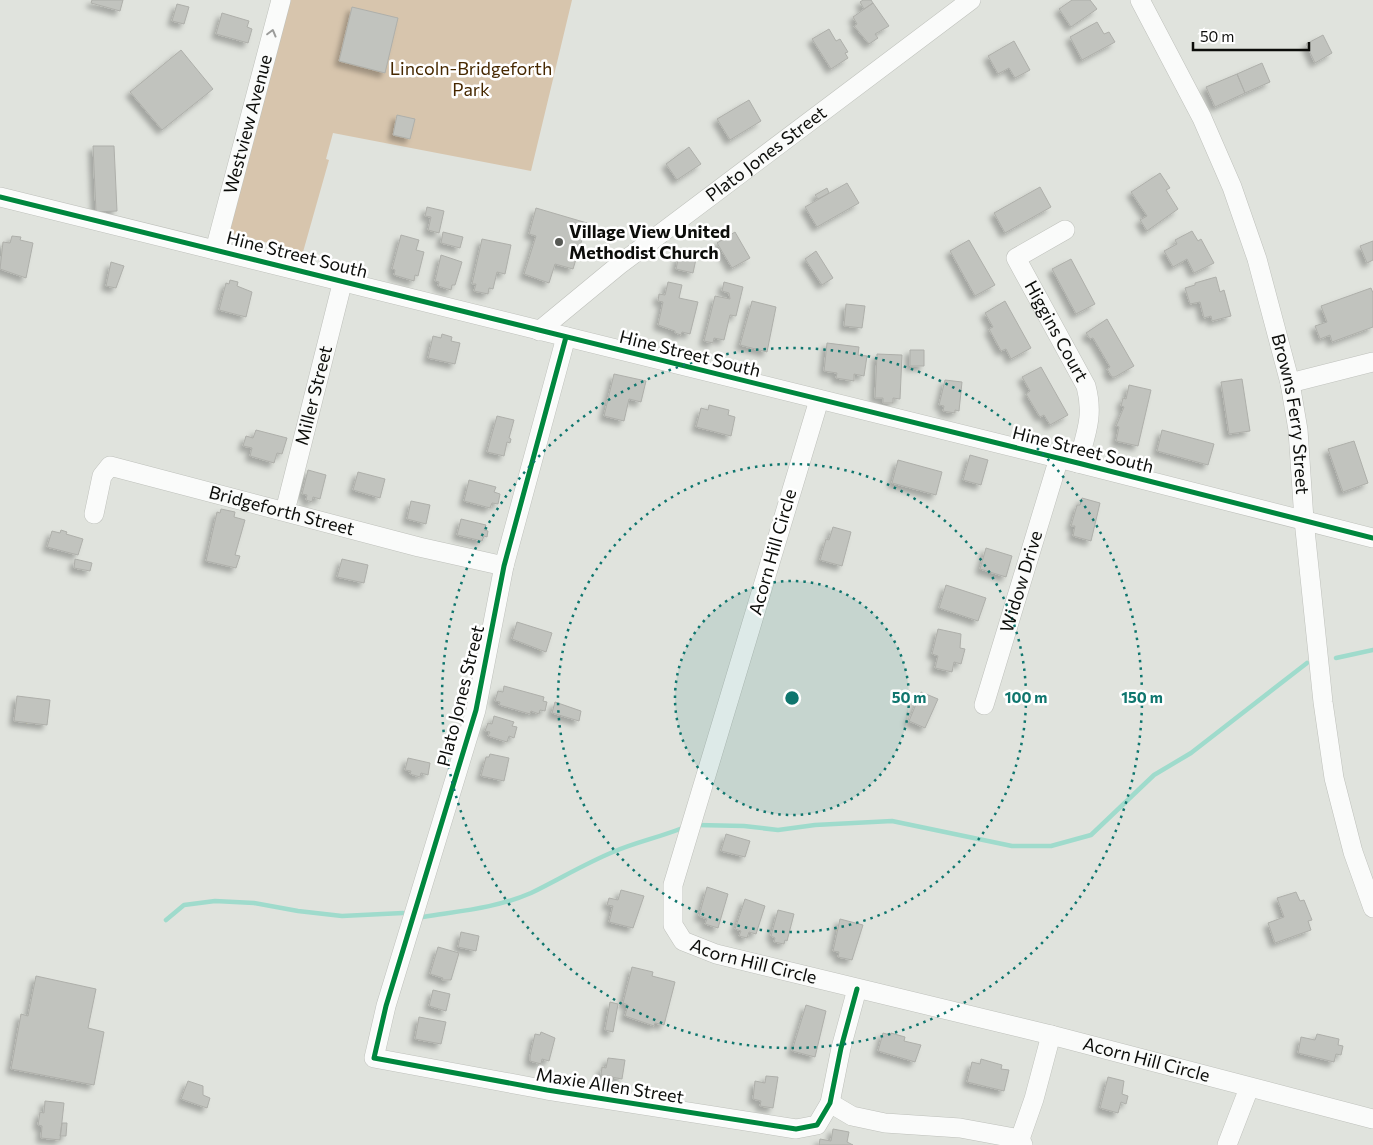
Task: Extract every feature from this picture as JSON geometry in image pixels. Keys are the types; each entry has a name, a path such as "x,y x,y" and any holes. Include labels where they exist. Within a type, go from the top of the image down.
{"street":[{"name":"Westview Avenue","path":"215,250 281,0"},
{"name":"Plato Jones Street","path":"539,331 619,264 971,0"},
{"name":"Browns Ferry Street","path":"1148,2 1232,188 1257,259 1290,383 1298,430 1304,520 1323,702 1334,778 1353,852 1373,908"},
{"name":"Hine Street South","path":"0,197 343,280 539,331 1059,458 1373,538"},
{"name":"Higgins Court","path":"1066,230 1016,258 1086,386 1091,405 1089,423 1078,463"},
{"name":"Miller Street","path":"285,511 343,280"},
{"name":"Plato Jones Street","path":"374,1058 386,1006 476,710 504,566 566,337"},
{"path":"1290,383 1373,362"},
{"name":"Acorn Hill Circle","path":"818,400 673,885 672,905 674,924 683,941 716,954 1051,1035 1373,1119"},
{"name":"Widow Drive","path":"984,705 1059,458"},
{"name":"Bridgeforth Street","path":"94,514 102,476 110,466 419,547 504,566"},
{"path":"857,989 841,1048 830,1103 852,1116 885,1123 960,1128 1021,1142 1051,1035"},
{"name":"Maxie Allen Street","path":"374,1058 547,1090 776,1128 796,1129 817,1125 830,1103"},
{"path":"1227,1145 1249,1088"}],"green space":[{"name":"Lincoln-Bridgeforth Park","path":"286,0 572,0 531,171 333,133 326,159 329,160 303,252 226,232"}],"building":[{"path":"92,0 123,0 120,11 91,3"},
{"path":"871,0 873,3 864,9 860,2"},
{"path":"1072,0 1090,0 1097,9 1071,27 1059,9"},
{"path":"873,3 889,26 875,34 878,38 869,44 854,26 857,24 853,17"},
{"path":"177,4 189,7 184,24 172,21"},
{"path":"352,7 398,18 385,73 339,61"},
{"path":"222,13 249,21 247,27 252,29 248,43 216,34"},
{"path":"1097,22 1104,34 1109,32 1115,42 1082,60 1070,37"},
{"path":"829,29 836,41 840,39 848,52 845,53 848,58 831,69 812,39"},
{"path":"1323,35 1332,53 1315,63 1306,44"},
{"path":"1014,41 1030,70 1015,78 1009,68 998,74 988,56"},
{"path":"181,50 213,89 162,130 130,92"},
{"path":"1262,63 1270,82 1245,93 1237,74"},
{"path":"1237,74 1245,93 1215,107 1206,87"},
{"path":"749,100 761,121 730,140 717,119"},
{"path":"397,115 415,119 410,139 393,135"},
{"path":"93,146 114,146 117,211 96,212"},
{"path":"689,147 701,164 677,180 666,164"},
{"path":"1160,173 1170,188 1166,190 1178,209 1147,231 1140,220 1147,216 1131,192"},
{"path":"847,183 859,203 817,227 805,207"},
{"path":"1040,187 1051,207 1005,233 994,213"},
{"path":"827,188 829,193 818,199 815,195"},
{"path":"427,207 444,211 439,233 428,230 431,217 425,216"},
{"path":"536,208 587,223 573,269 555,264 549,283 524,274 536,236 529,234"},
{"path":"1192,231 1198,241 1201,239 1214,263 1194,273 1187,259 1173,267 1164,251 1177,244 1175,240"},
{"path":"443,232 463,237 460,248 441,243"},
{"path":"735,232 750,258 732,268 717,243"},
{"path":"401,235 419,240 416,250 424,252 418,276 415,275 414,281 394,275 395,270 392,269"},
{"path":"12,236 21,237 20,240 33,243 26,278 0,269 3,242 10,243"},
{"path":"482,239 511,245 505,274 497,272 493,289 489,288 488,294 474,291 476,284 472,284"},
{"path":"969,240 995,285 975,296 950,251"},
{"path":"1373,241 1373,260 1367,263 1360,246"},
{"path":"816,251 833,278 822,285 805,259"},
{"path":"441,255 462,262 455,285 452,285 451,290 438,286 439,282 435,281"},
{"path":"679,255 696,259 693,273 676,269"},
{"path":"1071,259 1095,304 1076,314 1052,269"},
{"path":"111,262 124,266 116,288 106,286"},
{"path":"1216,277 1220,292 1224,290 1231,316 1212,321 1211,316 1204,318 1200,302 1190,304 1185,288"},
{"path":"230,280 238,282 237,286 252,292 246,317 219,310 226,283 229,284"},
{"path":"668,282 682,285 679,298 698,302 690,334 682,332 681,335 658,325 663,302 658,301 659,294 665,295"},
{"path":"724,282 743,287 736,316 730,315 724,340 714,338 713,343 704,341 715,296 730,299 729,293 722,291"},
{"path":"1371,288 1373,293 1373,327 1332,342 1330,335 1320,339 1315,326 1327,322 1321,306"},
{"path":"752,301 776,307 767,352 740,345"},
{"path":"1005,301 1031,348 1011,359 1006,349 1001,351 989,329 993,327 985,313"},
{"path":"846,304 865,306 862,328 844,326"},
{"path":"1107,319 1134,366 1115,377 1112,377 1107,369 1110,367 1093,338 1090,339 1086,333"},
{"path":"442,334 452,337 451,341 460,343 455,364 428,358 433,336 441,338"},
{"path":"827,343 859,347 858,355 867,356 864,376 854,374 854,381 836,378 837,373 824,371"},
{"path":"910,350 924,350 924,366 910,366"},
{"path":"877,354 902,355 900,399 893,398 893,403 883,403 883,398 875,398"},
{"path":"1041,367 1068,415 1050,425 1044,415 1040,417 1026,394 1030,391 1022,377"},
{"path":"614,374 646,381 641,402 629,399 624,421 604,416"},
{"path":"1242,379 1250,431 1229,434 1221,382"},
{"path":"945,380 962,382 959,411 955,410 955,413 943,411 944,406 939,405"},
{"path":"1129,385 1151,390 1138,446 1116,441 1119,427 1116,426 1124,407 1121,406 1123,398 1126,399"},
{"path":"709,405 729,410 728,415 735,417 731,436 696,427 701,408 708,410"},
{"path":"497,416 514,420 509,438 511,439 510,443 507,442 504,456 487,452"},
{"path":"256,430 287,438 282,454 277,453 274,463 250,456 252,448 243,446 246,436 253,438"},
{"path":"1162,430 1214,444 1208,465 1157,451"},
{"path":"1354,441 1368,483 1343,492 1328,449"},
{"path":"970,455 988,460 981,485 963,480"},
{"path":"898,460 942,472 936,495 892,483"},
{"path":"308,470 326,475 320,499 313,497 312,502 306,500 307,495 302,494"},
{"path":"358,472 385,479 380,498 353,490"},
{"path":"469,480 496,487 494,492 500,494 498,504 492,503 490,508 464,501"},
{"path":"1082,498 1100,503 1091,541 1073,536 1075,526 1071,526 1077,505 1080,505"},
{"path":"411,501 430,505 426,524 407,519"},
{"path":"221,509 235,512 234,517 245,520 235,555 240,556 236,568 206,561 217,512 220,513"},
{"path":"461,519 486,525 484,530 488,531 487,537 484,536 482,541 457,535"},
{"path":"833,527 851,532 842,566 820,560 826,539 829,540"},
{"path":"61,530 67,532 66,534 83,539 78,555 47,547 52,531 60,533"},
{"path":"986,548 1012,556 1006,577 980,569"},
{"path":"75,559 92,563 90,571 74,568"},
{"path":"342,559 368,565 364,583 337,577"},
{"path":"946,585 986,598 978,621 939,608"},
{"path":"517,622 552,633 546,652 512,639"},
{"path":"938,629 961,634 960,648 965,649 961,664 954,662 952,672 935,668 938,656 932,654"},
{"path":"504,686 544,697 543,701 547,702 545,711 540,710 539,714 531,711 530,714 499,705 500,702 495,701 498,691 503,692"},
{"path":"921,692 938,699 925,728 909,721"},
{"path":"17,696 50,700 47,725 14,721"},
{"path":"555,702 581,711 579,721 552,713"},
{"path":"494,716 514,722 512,726 517,727 514,738 509,736 507,742 488,736 490,732 485,731 488,723 492,724"},
{"path":"490,754 509,758 504,781 481,776 486,757 489,757"},
{"path":"408,758 430,763 428,775 421,773 420,777 410,774 411,771 405,770"},
{"path":"726,834 750,841 745,857 721,851"},
{"path":"707,887 728,894 718,928 705,924 707,919 699,916"},
{"path":"621,890 644,896 633,928 609,922 613,906 607,905 609,898 618,900"},
{"path":"1296,892 1300,901 1304,900 1312,920 1308,921 1311,930 1275,943 1268,923 1284,917 1277,898"},
{"path":"745,899 765,906 756,934 749,932 747,938 739,936 741,931 735,929"},
{"path":"778,910 794,914 787,941 785,940 784,944 774,942 775,938 771,936"},
{"path":"840,919 863,925 852,960 838,957 839,952 833,951"},
{"path":"461,932 479,936 476,951 458,947"},
{"path":"438,947 459,953 451,980 442,980 443,978 430,974"},
{"path":"632,967 653,972 652,976 675,982 664,1025 655,1023 654,1026 625,1016 628,1005 623,1003"},
{"path":"36,976 96,989 88,1028 104,1032 94,1085 11,1069 21,1014 28,1016"},
{"path":"433,990 450,994 446,1011 429,1006"},
{"path":"610,1002 618,1004 613,1032 605,1030"},
{"path":"806,1005 826,1011 815,1057 792,1051"},
{"path":"419,1017 446,1022 441,1044 415,1039"},
{"path":"541,1032 555,1038 549,1061 542,1059 541,1064 530,1061 530,1056 535,1034 540,1035"},
{"path":"883,1033 905,1037 904,1041 921,1045 915,1062 878,1051"},
{"path":"1317,1034 1339,1039 1338,1045 1343,1046 1341,1055 1336,1054 1334,1062 1298,1053 1301,1037 1315,1040"},
{"path":"608,1058 625,1060 622,1079 601,1075 602,1067 606,1068"},
{"path":"981,1059 1002,1065 1001,1069 1009,1070 1004,1091 967,1082 972,1062 980,1064"},
{"path":"766,1076 778,1077 773,1108 760,1106 761,1101 753,1099 755,1081 765,1083"},
{"path":"1108,1077 1124,1081 1122,1094 1128,1096 1126,1104 1121,1102 1118,1113 1100,1108"},
{"path":"188,1081 203,1086 203,1095 210,1098 207,1108 181,1099"},
{"path":"45,1101 64,1103 60,1140 41,1138 42,1126 38,1125 40,1112 44,1113"},
{"path":"62,1123 67,1123 66,1136 60,1136"},
{"path":"833,1129 849,1132 847,1142 853,1145 819,1145 820,1139 831,1141"}],"waterway":[{"path":"1336,658 1373,650"},
{"path":"697,825 744,826 778,830 815,825 892,821 1012,846 1051,846 1091,835 1154,775 1191,753 1307,663"},
{"path":"423,917 478,908 518,898 613,852 685,827"},
{"path":"166,920 184,905 215,901 254,903 342,916 403,913"}],"cycle path":[{"path":"0,197 1078,463 1373,538"},
{"path":"566,337 504,566 476,710 386,1006 374,1058 547,1090 796,1129 817,1125 830,1103 841,1048 857,989"}],"place":[{"name":"Village View United Methodist Church","path":"559,242"}]}
